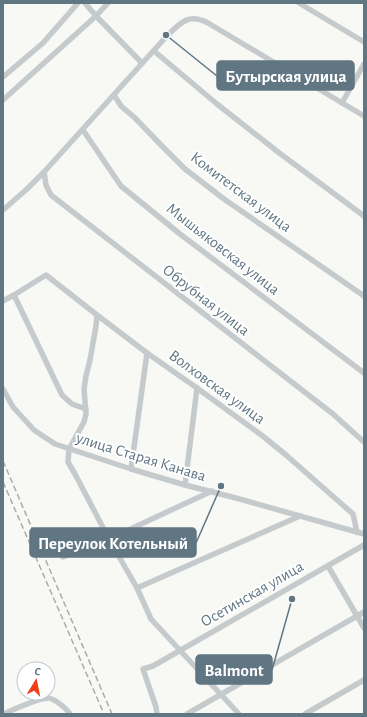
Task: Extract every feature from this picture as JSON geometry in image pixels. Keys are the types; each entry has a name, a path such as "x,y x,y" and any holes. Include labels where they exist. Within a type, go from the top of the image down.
{"street":[{"path":"3,77 44,43 78,3"},
{"path":"85,3 142,63"},
{"path":"3,100 96,16 108,3"},
{"path":"299,3 364,42"},
{"path":"3,210 44,172 154,50 179,24 188,19 201,19 364,116"},
{"path":"154,50 223,109 364,216"},
{"path":"342,103 364,64"},
{"name":"Комитетская улица","path":"114,94 121,106 135,118 185,169 224,199 364,296"},
{"name":"Мышьяковская улица","path":"83,130 121,186 186,238 364,373"},
{"name":"Обрубная улица","path":"44,172 46,185 51,195 333,414 364,442"},
{"name":"Волховская улица","path":"14,295 46,275 147,353 286,454 353,514 357,532"},
{"path":"3,301 14,295 62,395 72,404 86,409"},
{"path":"97,315 84,389 86,414 84,422 69,449 68,462 137,588 151,619 239,714"},
{"path":"96,326 107,322"},
{"path":"131,469 147,353"},
{"path":"185,485 197,388"},
{"name":"улица Старая Канава","path":"3,389 13,407 34,430 55,444 185,485 212,491 364,534"},
{"path":"63,558 109,539 212,491"},
{"path":"137,588 300,516"},
{"name":"Осетинская улица","path":"157,714 143,669 153,666 364,545"},
{"path":"328,566 364,628"},
{"path":"187,714 364,612"},
{"path":"305,714 364,680"},
{"path":"3,714 39,700 49,698 57,702 70,714"}],"railway":[{"path":"3,461 112,714"},
{"path":"3,482 104,714"}],"place":[{"name":"Бутырская улица","path":"166,35"},
{"name":"Переулок Котельный","path":"221,486"},
{"name":"Balmont","path":"292,599"}]}
